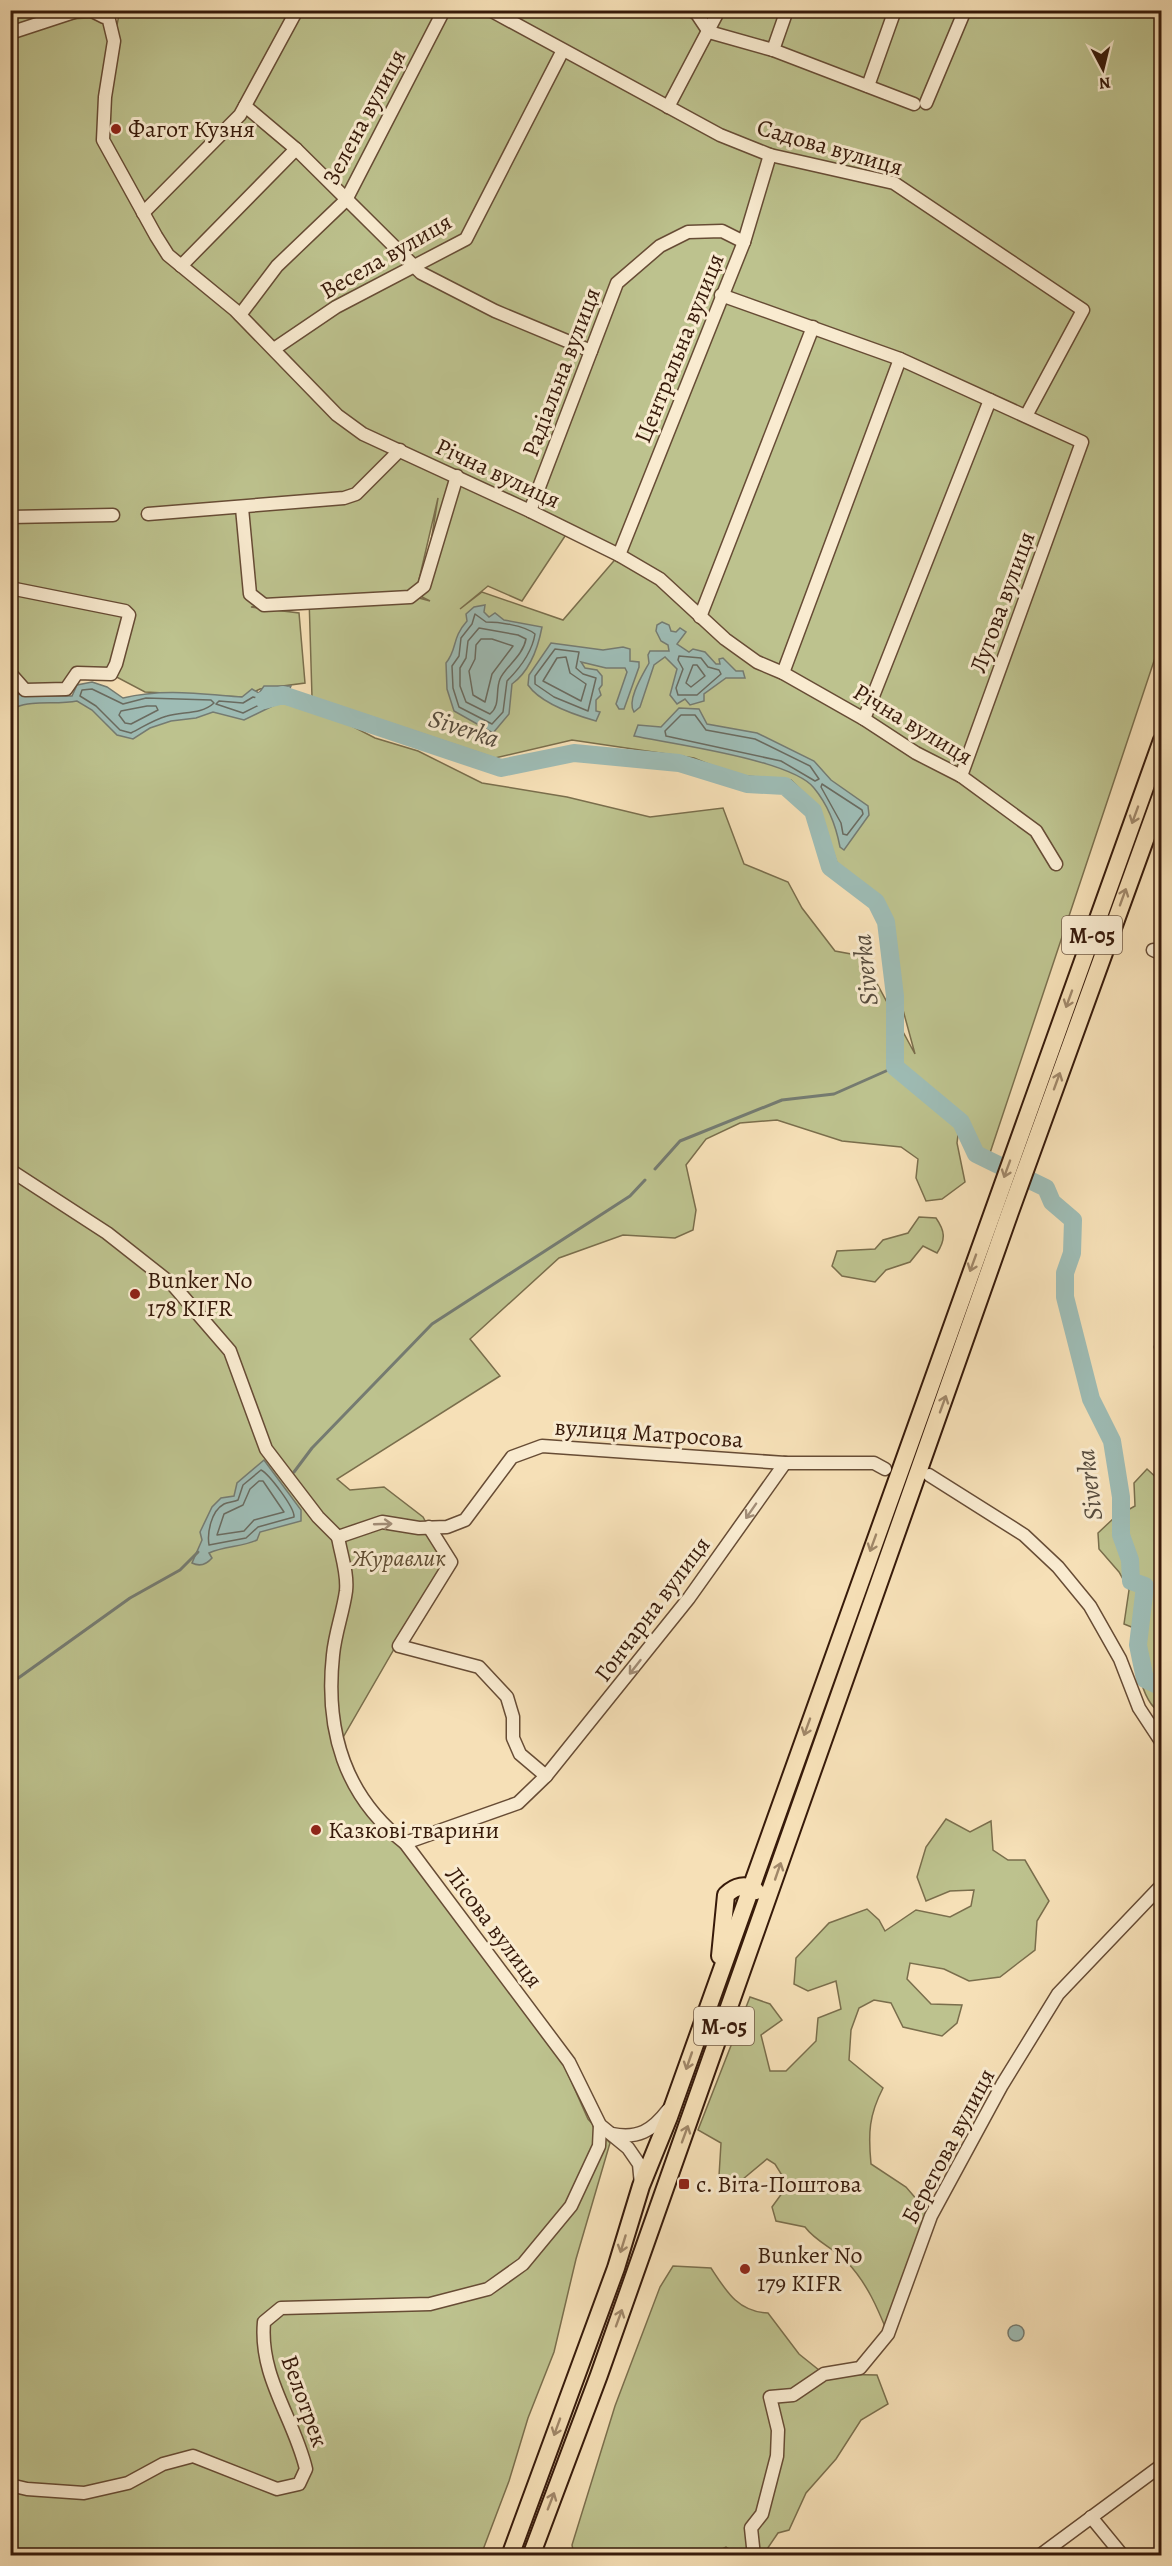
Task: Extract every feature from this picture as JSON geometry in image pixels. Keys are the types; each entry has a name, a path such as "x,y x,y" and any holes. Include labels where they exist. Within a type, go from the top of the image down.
{"highway":[{"name":"М-05","path":"510,2556 616,2268 641,2186 675,2101 718,1977 726,1895 740,1886 750,1886 1161,740"},
{"name":"М-05","path":"531,2556 599,2375 1010,1212 1161,793"},
{"path":"743,1971 759,1908 759,1897 750,1886"}],"street":[{"path":"10,33 80,10"},
{"name":"Річна вулиця","path":"90,10 108,14 107,12 114,41 105,97 103,140 168,255 240,315 337,415 363,434 530,511 620,555 660,579 700,617 757,662 783,673 864,718 916,753 961,776 1036,831 1056,864"},
{"path":"143,213 240,115 297,10"},
{"name":"Зелена вулиця","path":"240,315 277,266 345,200 444,10"},
{"name":"Садова вулиця","path":"490,10 562,52 720,135 770,155 894,183 1083,310 1026,416"},
{"path":"691,10 697,14 709,32 773,50 920,104 965,10"},
{"path":"668,107 719,10"},
{"path":"773,50 787,10"},
{"path":"868,86 895,10"},
{"name":"Весела вулиця","path":"274,349 336,307 412,265 466,239 562,52"},
{"path":"245,106 296,149 421,273 495,311 591,351"},
{"path":"181,266 296,149"},
{"name":"Центральна вулиця","path":"620,555 721,295 744,242 770,155"},
{"name":"Радіальна вулиця","path":"530,511 617,283 631,268 660,246 688,232 722,231 744,242"},
{"path":"721,295 900,359 1026,416"},
{"path":"700,617 813,327"},
{"path":"783,673 900,359"},
{"path":"864,718 990,400"},
{"name":"Лугова вулиця","path":"961,776 1082,442 1026,416"},
{"path":"148,514 344,498 356,494 400,450"},
{"path":"242,508 250,594 264,605 410,597 424,586 458,476"},
{"path":"10,517 113,515"},
{"path":"10,588 125,611 129,615 116,664 111,674 77,673 66,689 25,690 10,673"},
{"path":"10,1170 107,1233 173,1285 230,1351 266,1449 318,1516 338,1537"},
{"name":"вулиця Матросова","path":"338,1537 382,1522 447,1527 465,1520 512,1457 542,1446 785,1463 874,1463 885,1469"},
{"name":"Гончарна вулиця","path":"405,1843 518,1803 546,1776 689,1598 785,1463"},
{"path":"929,1475 1024,1534 1058,1567 1090,1606 1120,1659 1139,1708 1161,1743"},
{"path":"429,1527 451,1562 399,1646 479,1667 507,1697 513,1717 513,1738 520,1754 546,1776"},
{"name":"Лісова вулиця","path":"338,1537 345,1569 346,1591 333,1656 331,1716 336,1740 358,1795 392,1833 405,1843 569,2062 600,2125 628,2148 639,2164 641,2186"},
{"name":"Берегова вулиця","path":"754,2556 751,2528 762,2514 777,2456 778,2430 770,2397 793,2395 824,2374 860,2368 888,2334 931,2216 1002,2085 1058,1994 1161,1885"},
{"path":"611,2134 630,2137 643,2134 654,2126 675,2101"},
{"name":"Велотрек","path":"10,2485 27,2489 84,2493 128,2483 163,2464 193,2456 277,2489 299,2484 306,2469 300,2444 280,2405 269,2373 262,2344 264,2322 281,2308 430,2304 488,2289 523,2264 571,2206 599,2146 600,2125"},
{"path":"1039,2556 1161,2465"},
{"path":"1091,2517 1123,2556"}],"green space":[{"name":"Журавлик","path":"123,10 1161,11 1161,640 990,1153 976,1154 959,1127 957,1143 965,1182 942,1199 926,1201 916,1178 918,1159 901,1147 842,1141 777,1120 740,1123 706,1139 686,1165 696,1210 693,1230 675,1238 623,1235 559,1258 470,1339 500,1376 337,1479 350,1490 384,1487 423,1517 446,1559 341,1741 342,1764 564,2065 588,2119 610,2143 576,2259 554,2352 528,2418 509,2481 481,2555 11,2556 11,694 25,699 62,698 126,710 227,703 282,690 375,738 418,751 482,783 567,797 650,817 723,808 744,864 788,882 802,908 835,951 862,956 915,1054 903,1010 893,930 881,901 837,863 817,806 791,780 735,775 694,758 572,740 495,758 312,697 309,597 251,607 299,613 305,683 260,689 243,697 145,692 111,674 78,673 66,689 25,690 11,673 11,11 80,11 54,20 104,17 114,39 119,15","holes":["438,498 422,597 430,601 415,597","569,530 619,555 563,620 482,592 460,609 488,586 522,601"]},
{"path":"919,1217 936,1218 941,1227 943,1239 937,1253 923,1246 910,1262 886,1270 875,1282 842,1276 832,1266 837,1251 875,1249 883,1240 908,1233"},
{"path":"1147,1469 1161,1482 1161,1713 1148,1698 1139,1675 1134,1628 1124,1624 1129,1590 1119,1572 1099,1549 1098,1533 1115,1517 1135,1506 1134,1483"},
{"path":"946,1819 970,1832 991,1821 993,1850 1008,1860 1025,1860 1049,1901 1037,1921 1035,1950 1000,1977 969,1981 944,1969 910,1963 907,1979 931,2004 962,2005 957,2023 942,2036 903,2027 891,2003 874,2000 859,2008 851,2030 849,2060 883,2088 871,2124 871,2164 906,2187 931,2216 888,2334 866,2287 847,2262 814,2237 805,2227 776,2221 772,2207 788,2185 775,2164 767,2159 743,2179 719,2176 721,2143 698,2130 750,1997 770,2004 782,2020 761,2035 770,2071 786,2071 816,2041 818,2018 841,2009 836,1981 808,1991 794,1984 796,1958 829,1923 867,1909 879,1920 885,1931 916,1910 950,1917 971,1906 974,1890 950,1891 926,1901 917,1877 926,1847"},
{"path":"673,2266 711,2268 734,2299 749,2309 768,2313 799,2354 824,2374 877,2375 888,2404 861,2420 836,2459 806,2493 789,2530 778,2533 763,2555 739,2555 726,2547 710,2555 574,2555 572,2545 615,2406 660,2287"}],"water":[{"path":"485,605 484,612 489,617 495,613 504,620 542,627 532,658 524,673 512,684 509,714 493,733 454,711 447,689 446,663 467,621 466,614 474,607"},
{"path":"662,622 669,625 671,631 676,632 680,628 686,632 677,644 689,652 693,649 705,652 716,664 720,664 719,659 723,658 736,671 743,671 745,678 726,678 704,694 704,701 690,705 685,699 677,704 670,695 677,669 665,657 654,665 640,707 634,712 632,701 649,663 650,651 669,651 668,645 661,641 656,631 657,625"},
{"path":"551,643 603,650 623,647 630,649 630,661 639,662 639,667 624,709 619,709 616,704 627,672 625,668 606,668 581,662 585,668 597,670 602,676 602,685 599,689 601,695 596,700 596,711 600,712 596,721 559,708 534,692 528,685 529,675"},
{"path":"92,682 107,687 123,698 168,692 242,697 252,689 259,693 264,686 291,686 285,700 244,720 213,712 150,728 133,739 117,735 92,710 77,701 17,707 11,700 11,691 24,696 72,696 77,685"},
{"path":"679,708 699,709 707,724 757,733 814,761 831,780 868,806 869,815 844,850 840,847 834,824 823,801 814,788 802,778 758,761 730,754 634,736 638,725 661,727"},
{"path":"264,1460 301,1510 301,1521 260,1532 257,1540 209,1553 212,1558 205,1564 192,1563 202,1540 200,1532 212,1507 221,1498 234,1496 237,1483"},
{"path":"1013,2325 1019,2325 1024,2333 1022,2339 1013,2341 1008,2336 1008,2330"}],"waterway":[{"name":"Siverka","path":"264,700 283,695 501,768 574,753 679,763 747,784 785,786 813,811 830,867 876,902 886,922 895,996 895,1067 961,1122 976,1154 1046,1188 1052,1202 1073,1220 1072,1253 1065,1273 1065,1297 1091,1399 1112,1441 1121,1497 1121,1535 1130,1560 1131,1581 1145,1586 1138,1645 1145,1679 1162,1687"},
{"path":"655,1169 680,1141 782,1100 834,1094 895,1067"},
{"path":"294,1472 312,1448 432,1324 630,1196 645,1180"},
{"path":"10,1684 130,1598 180,1570 198,1552"}],"place":[{"name":"Фагот Кузня","path":"116,129"},
{"name":"Bunker No 178 KIFR","path":"135,1294"},
{"name":"Казкові тварини","path":"316,1830"},
{"name":"с. Віта-Поштова","path":"684,2184"},
{"name":"Bunker No 179 KIFR","path":"745,2269"}]}
